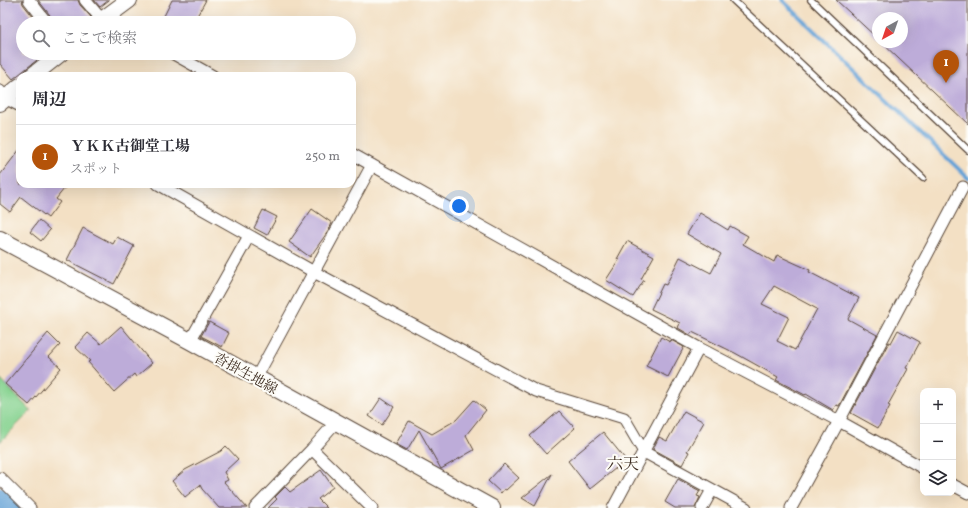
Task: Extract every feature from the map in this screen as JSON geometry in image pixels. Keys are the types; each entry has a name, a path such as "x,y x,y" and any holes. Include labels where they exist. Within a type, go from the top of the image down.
{"main road":[{"path":"111,16 125,1"},
{"path":"37,72 52,60"},
{"path":"2,97 16,88"},
{"name":"沓掛生地線","path":"0,239 190,341 492,508"}],"street":[{"path":"29,0 42,16"},
{"path":"86,0 101,16"},
{"path":"184,60 206,72"},
{"path":"2,97 16,104"},
{"path":"356,156 699,348 839,421 920,466"},
{"path":"256,378 372,165"},
{"path":"791,508 839,421 963,187"},
{"path":"165,188 314,272 536,391 624,418 644,452 746,508"},
{"path":"190,341 249,236"},
{"path":"614,508 699,348"},
{"path":"255,508 336,422"},
{"path":"312,449 372,508"},
{"path":"0,478 30,508"},
{"path":"956,487 968,493"},
{"path":"702,508 712,490"}],"lane":[{"path":"734,0 923,178"},
{"path":"811,0 968,150"}],"green space":[{"path":"0,379 31,411 0,442"}],"building":[{"path":"0,0 22,0 23,4 32,16 16,16 16,60 37,60 22,72 16,72 16,77 13,79 0,64"},
{"path":"38,0 78,0 80,5 90,16 51,16"},
{"path":"94,0 109,0 100,7"},
{"path":"172,0 206,0 197,16 164,16"},
{"path":"836,0 968,0 968,124 887,48 908,48 908,12 872,12 872,33"},
{"path":"16,154 16,188 65,188 56,199 60,202 48,218 21,197 10,212 0,204 0,175"},
{"path":"312,209 332,223 329,230 310,257 289,242"},
{"path":"263,210 277,217 267,235 254,228"},
{"path":"700,213 728,230 730,226 748,236 743,244 774,262 777,255 810,270 809,272 859,298 848,319 877,335 839,406 836,405 833,410 806,394 805,395 776,380 778,377 735,353 692,332 690,335 678,328 680,323 651,309 663,284 666,285 680,257 711,273 721,254 687,234","holes":["774,286 817,309 795,350 777,341 789,317 762,304"]},
{"path":"39,220 50,230 41,241 30,232"},
{"path":"83,228 113,244 117,237 134,246 114,284 67,260"},
{"path":"627,241 654,256 641,279 644,280 633,297 606,280 619,260 617,259"},
{"path":"209,322 229,333 222,347 201,336"},
{"path":"121,326 152,363 136,377 134,374 114,392 88,362 90,361 75,347 88,333 101,344"},
{"path":"898,330 920,342 878,428 851,413 889,342 891,343"},
{"path":"48,333 60,345 49,357 61,368 29,405 5,384"},
{"path":"661,337 670,342 671,340 684,347 668,377 646,366"},
{"path":"381,398 394,407 382,425 369,416"},
{"path":"474,400 486,410 466,435 474,450 441,469 419,430 407,450 396,444 409,421 432,434 456,420"},
{"path":"559,411 575,428 546,454 530,436"},
{"path":"684,411 704,422 687,451 689,452 682,465 653,449 659,437 667,441"},
{"path":"603,432 626,460 590,489 568,461"},
{"path":"226,446 238,459 224,472 228,480 224,482 247,508 219,508 200,485 185,497 172,481 185,470 221,451"},
{"path":"504,464 519,478 501,493 488,481"},
{"path":"321,470 333,487 318,499 327,508 268,508 277,499 275,497 285,487 290,492"},
{"path":"552,474 535,506 522,498"},
{"path":"678,479 700,491 697,496 700,497 695,508 675,508 665,502"}],"waterway":[{"path":"782,0 968,178"},
{"path":"0,500 9,508"}],"place":[{"name":"ＹＫＫ古御堂工場","path":"946,83"}],"district":[{"name":"六天","path":"623,463"}]}
